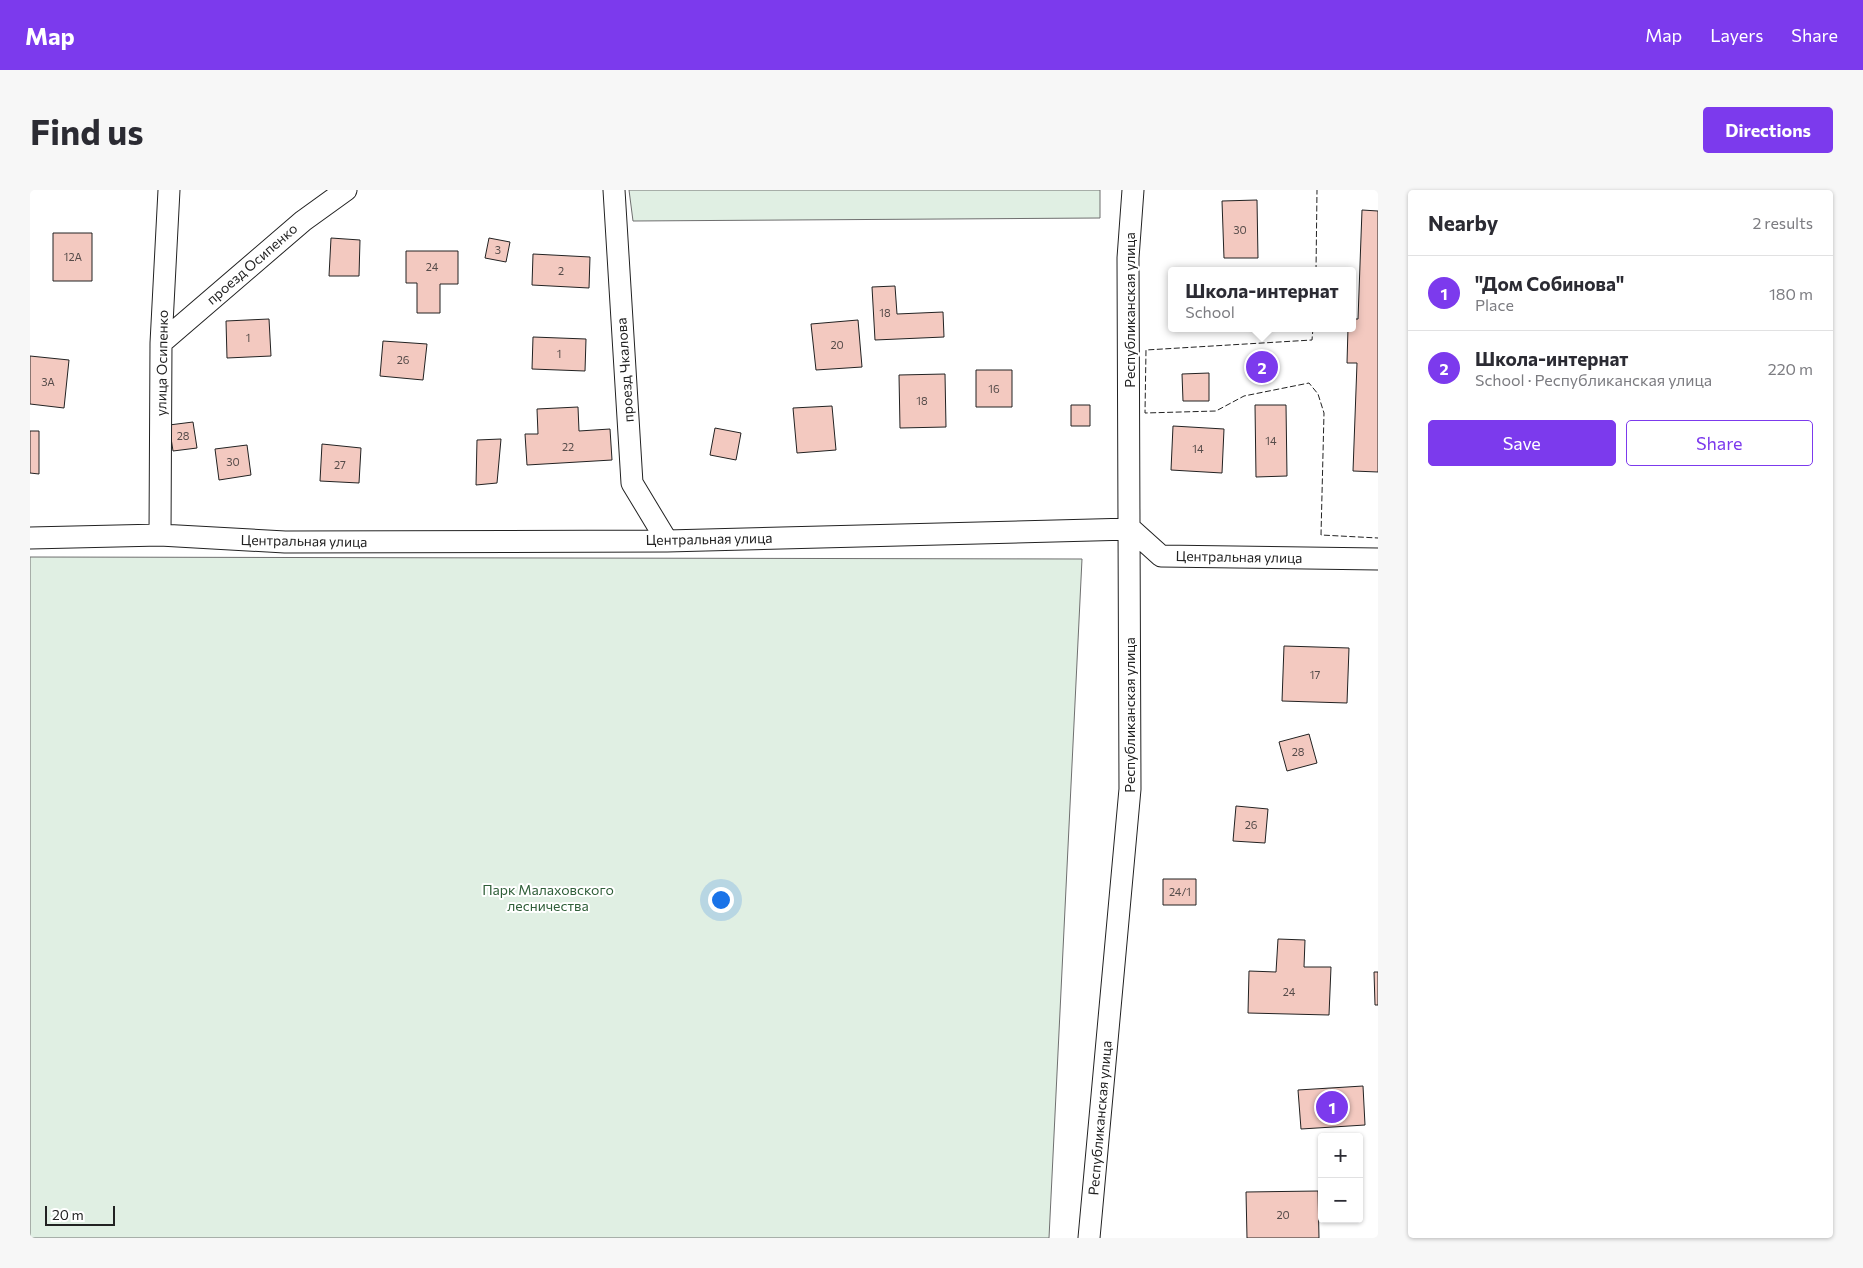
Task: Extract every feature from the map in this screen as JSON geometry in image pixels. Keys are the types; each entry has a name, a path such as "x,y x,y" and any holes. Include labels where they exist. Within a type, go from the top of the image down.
{"street":[{"name":"улица Осипенко","path":"160,535 162,343 169,190"},
{"name":"проезд Осипенко","path":"162,343 303,221 346,190"},
{"name":"проезд Чкалова","path":"614,190 632,483 667,541"},
{"name":"Республиканская улица","path":"1088,1238 1130,789 1131,529 1128,258 1133,190"},
{"name":"Центральная улица","path":"30,538 160,535 284,542 667,541 1131,529 1161,556 1378,558"}],"green space":[{"path":"629,190 1100,190 1100,218 633,221"},
{"name":"Парк Малаховского лесничества","path":"30,557 1082,559 1049,1238 30,1238"}],"building":[{"path":"1257,200 1258,258 1224,258 1222,201"},
{"path":"1362,210 1378,211 1378,472 1353,471 1357,363 1347,363 1348,332 1356,332 1356,319 1358,319"},
{"path":"53,233 92,233 92,281 53,281"},
{"path":"331,238 360,240 359,276 329,276"},
{"path":"489,238 510,242 506,262 485,258"},
{"path":"406,251 458,251 458,284 440,284 440,313 417,313 417,283 406,283"},
{"path":"533,254 590,257 589,288 532,285"},
{"path":"895,286 897,314 943,312 944,337 875,340 872,287"},
{"path":"269,319 271,356 227,358 226,321"},
{"path":"858,320 862,367 816,370 811,324"},
{"path":"533,337 586,339 585,371 532,369"},
{"path":"383,341 427,344 423,380 380,376"},
{"path":"30,356 69,360 64,408 30,404"},
{"path":"976,370 1012,370 1012,407 976,407"},
{"path":"1209,373 1209,401 1183,401 1182,374"},
{"path":"945,374 946,427 900,428 899,375"},
{"path":"1071,405 1090,405 1090,426 1071,426"},
{"path":"1255,405 1286,405 1287,476 1256,477"},
{"path":"832,406 836,450 797,453 793,408"},
{"path":"578,407 579,431 610,429 612,460 527,465 525,434 538,434 537,409"},
{"path":"193,422 197,448 173,451 169,425"},
{"path":"1173,426 1224,429 1222,473 1171,470"},
{"path":"715,428 741,433 736,460 710,455"},
{"path":"30,431 39,431 39,474 30,473"},
{"path":"501,439 497,483 476,485 477,440"},
{"path":"322,444 361,448 359,483 320,481"},
{"path":"247,445 251,475 219,480 215,449"},
{"path":"1284,646 1349,648 1347,703 1282,701"},
{"path":"1309,734 1317,763 1287,771 1279,742"},
{"path":"1236,806 1268,809 1265,843 1233,841"},
{"path":"1163,879 1196,879 1196,905 1163,905"},
{"path":"1278,939 1305,940 1304,967 1331,967 1329,1015 1248,1013 1249,971 1276,972"},
{"path":"1374,972 1378,972 1378,1005 1375,1005"},
{"path":"1363,1086 1365,1125 1301,1129 1298,1090"},
{"path":"1318,1191 1319,1238 1247,1238 1246,1192"}],"fence":[{"path":"1316,267 1317,190"},
{"path":"1313,332 1312,340 1146,350 1145,413 1216,411 1244,396 1309,383 1318,394 1324,413 1321,535 1378,538"}],"place":[{"name":"Школа-интернат","path":"1262,367"},
{"name":"\"Дом Собинова\"","path":"1332,1107"}]}
